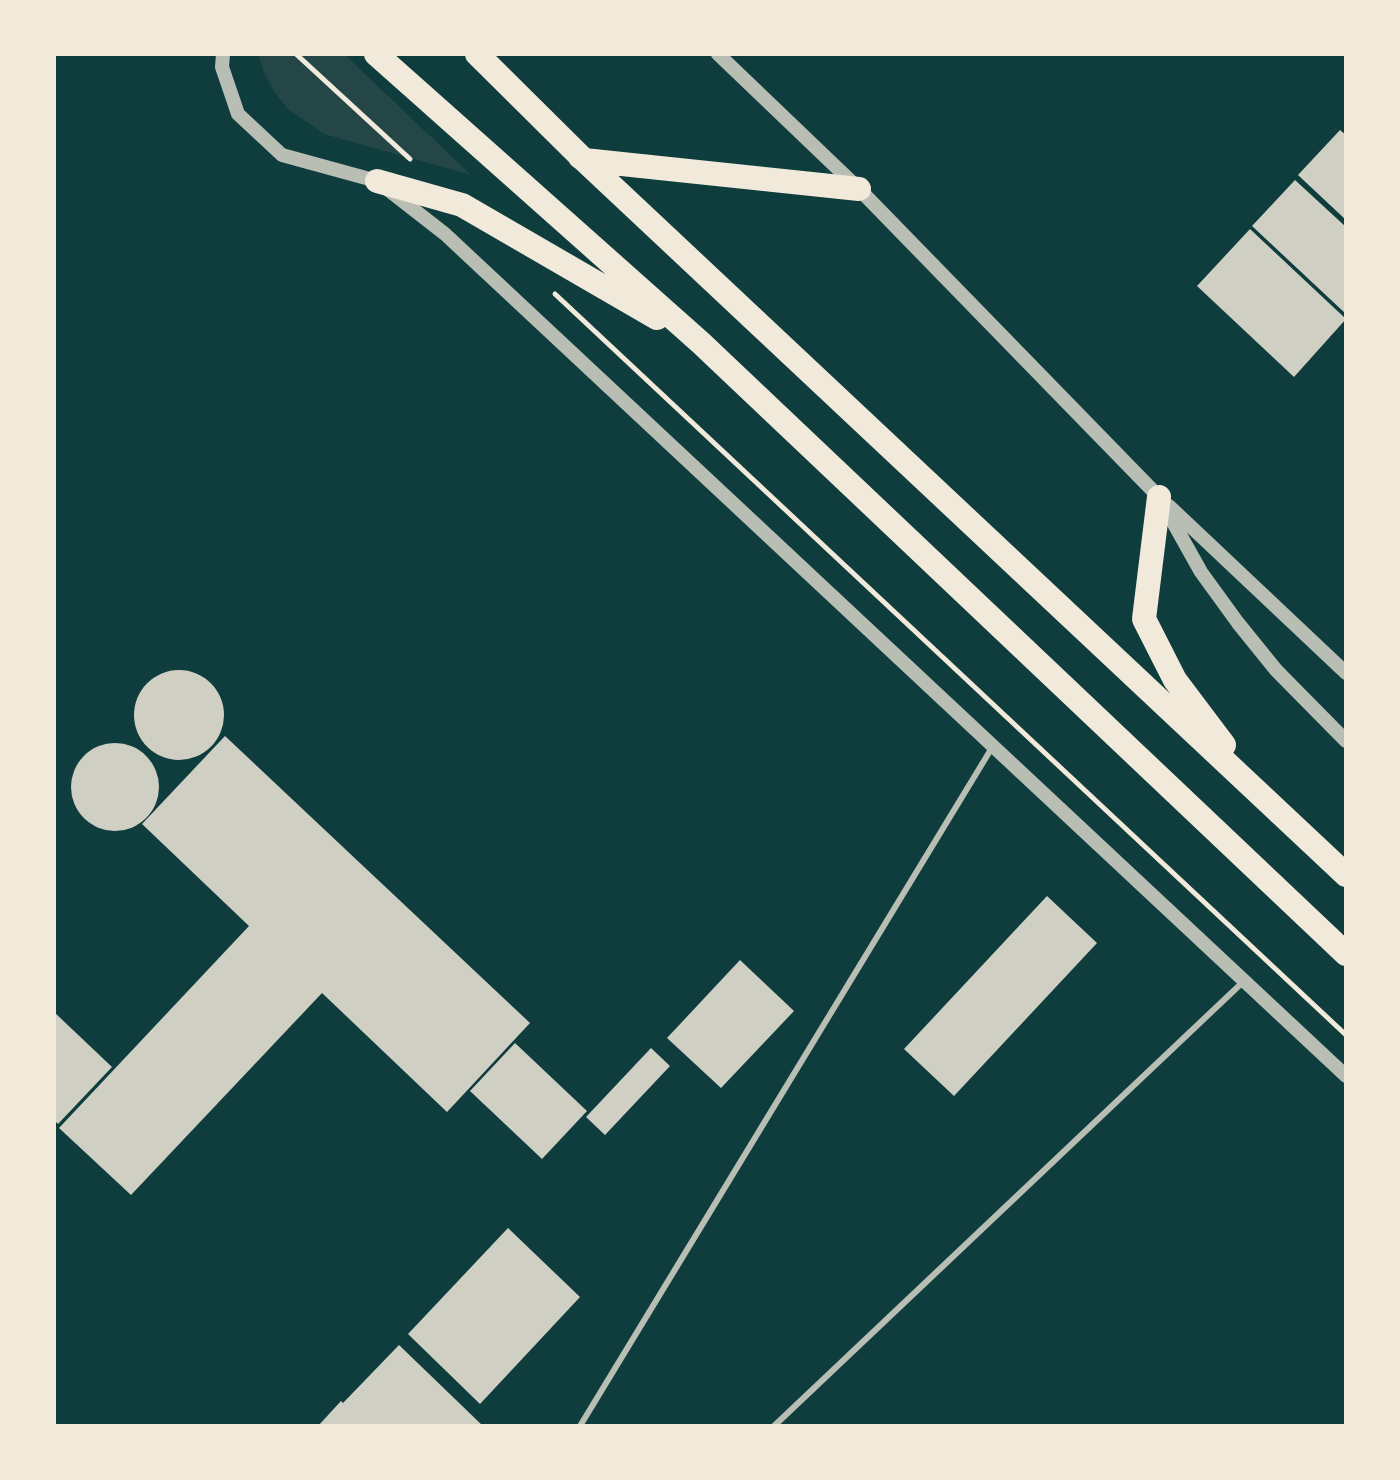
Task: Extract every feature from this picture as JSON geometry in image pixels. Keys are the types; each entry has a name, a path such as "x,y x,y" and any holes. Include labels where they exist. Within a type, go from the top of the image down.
{"highway":[{"path":"376,54 701,343 1346,954"},
{"path":"455,54 584,160 859,189"},
{"path":"477,54 584,160 1346,875"},
{"path":"377,181 462,205 701,343"},
{"path":"1159,497 1144,619 1175,680 1261,795"}],"street":[{"path":"223,54 222,67 238,114 282,155 377,181 456,245 1346,1076"},
{"path":"718,54 859,189 1159,497 1346,673"},
{"path":"1159,497 1201,572 1238,623 1276,670 1346,741"}],"lane":[{"path":"584,1425 993,746"},
{"path":"774,1426 1244,981"}],"path":[{"path":"296,54 412,161"},
{"path":"550,289 1346,1035"}],"shaded area":[{"path":"258,54 344,54 471,175 324,134 288,109 264,73"}],"building":[{"path":"1340,130 1346,135 1346,220 1298,175"},
{"path":"1295,180 1346,227 1346,314 1252,226"},
{"path":"1250,229 1346,319 1294,377 1197,286"},
{"path":"179,670 196,674 211,683 220,698 224,715 220,732 211,747 196,756 179,760 162,756 147,747 138,732 134,715 138,698 147,683 162,674"},
{"path":"225,736 530,1023 447,1112 322,993 131,1195 59,1128 249,926 142,824"},
{"path":"115,743 132,747 146,756 155,770 159,787 155,804 146,818 132,827 115,831 98,827 84,818 75,804 71,787 75,770 84,756 98,747"},
{"path":"1047,896 1097,943 954,1096 904,1049"},
{"path":"740,960 794,1011 721,1088 667,1038"},
{"path":"54,1012 112,1067 58,1124 54,1120"},
{"path":"515,1043 587,1111 542,1159 470,1091"},
{"path":"651,1048 670,1066 605,1135 586,1117"},
{"path":"508,1228 580,1297 480,1404 408,1334"},
{"path":"399,1345 483,1426 318,1426"}]}
